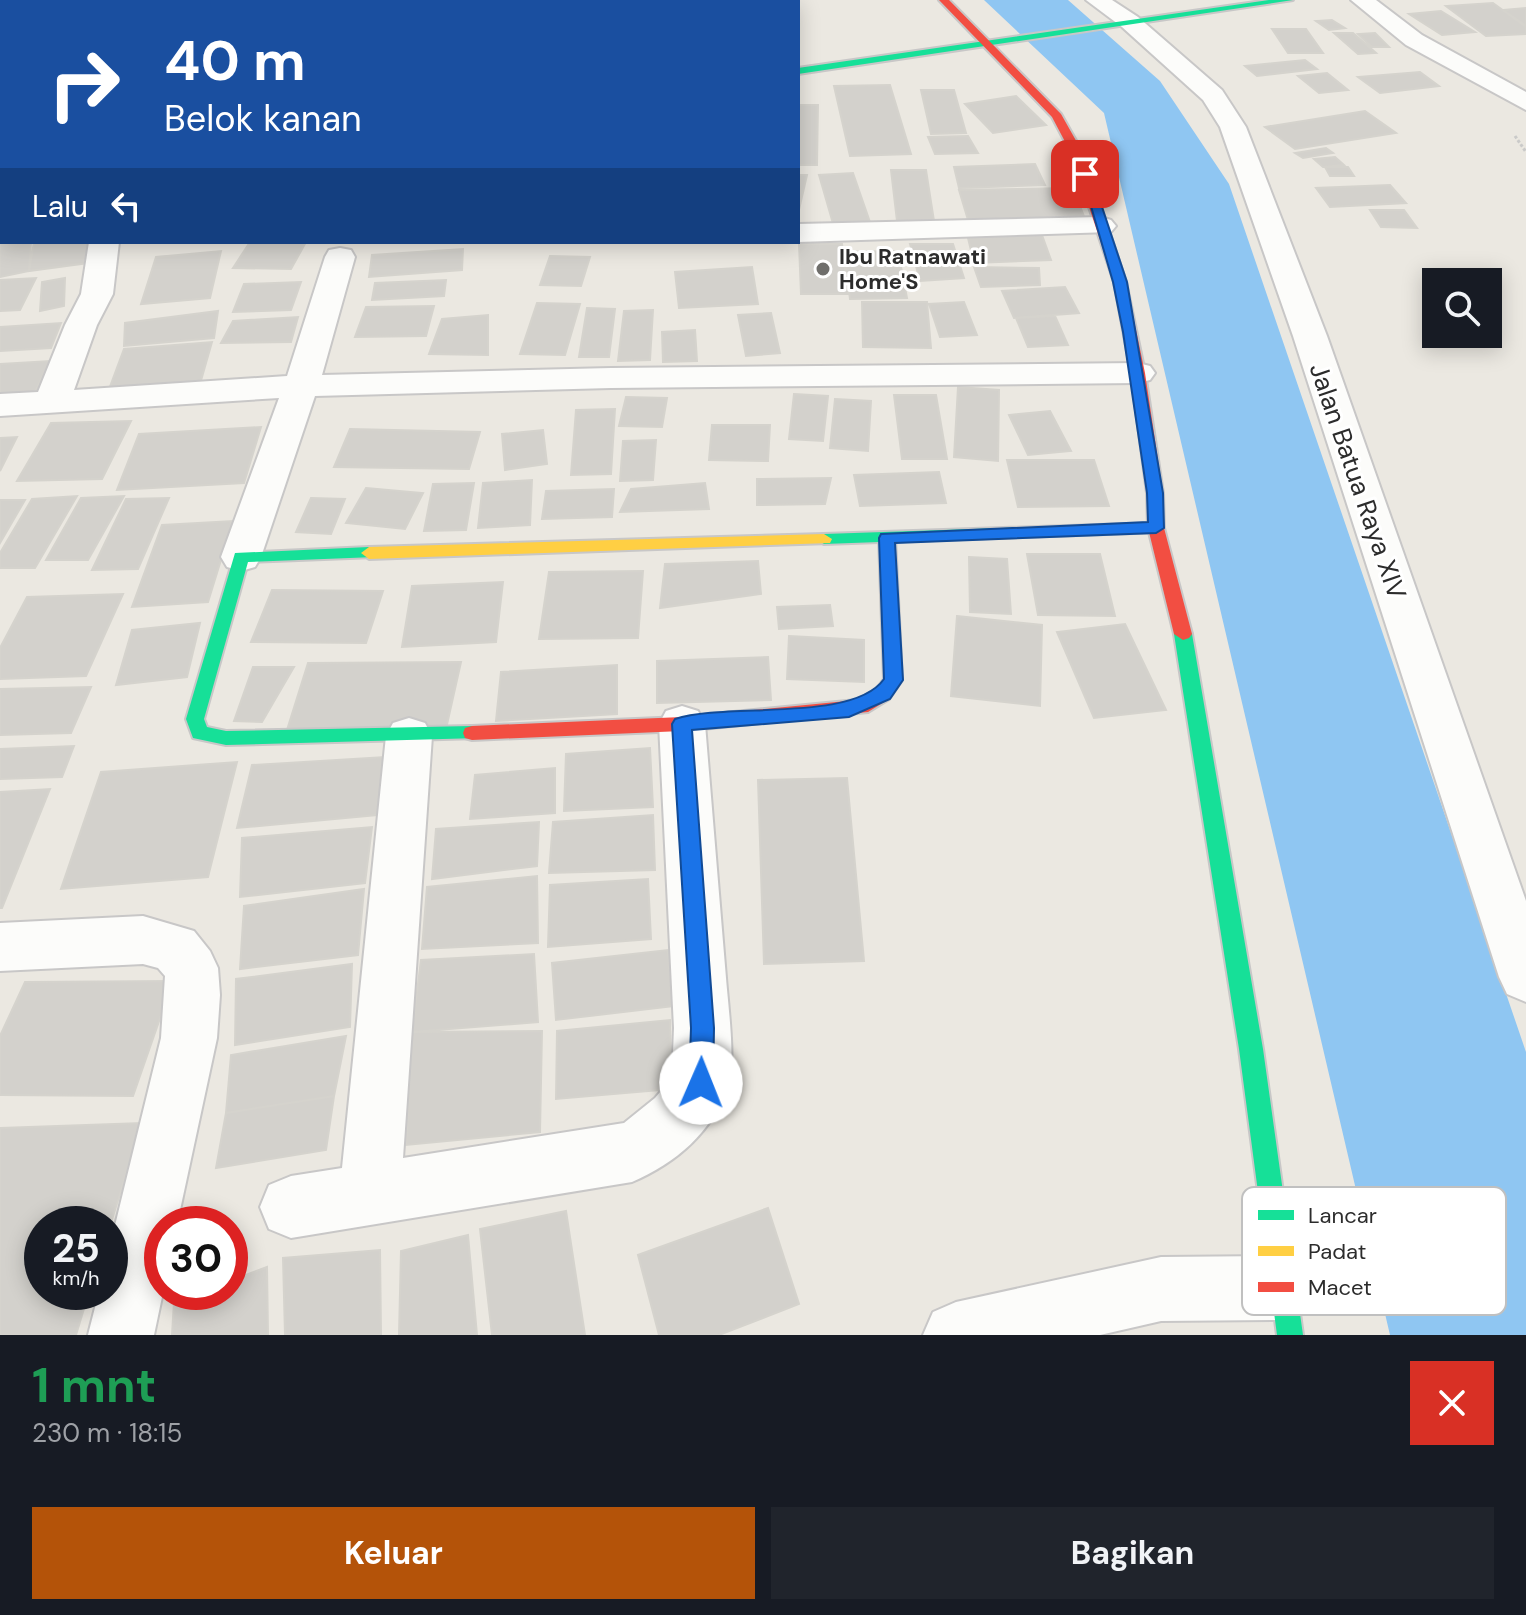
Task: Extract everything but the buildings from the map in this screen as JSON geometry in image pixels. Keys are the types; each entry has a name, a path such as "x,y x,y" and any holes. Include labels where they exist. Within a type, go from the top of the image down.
{"street":[{"path":"944,0 996,43 1057,116 1077,153 1120,282 1138,373 1155,493 1156,528 1189,659 1270,1187"},
{"name":"Jalan Batua Raya XIV","path":"1097,0 1119,24 1213,95 1226,112 1247,160 1310,336 1526,977"},
{"path":"800,71 1288,0"},
{"path":"1362,0 1414,40 1526,102"},
{"path":"800,233 1101,226"},
{"path":"52,401 81,325 97,294 104,244"},
{"path":"340,257 301,386 241,557 195,719 200,733 226,738 409,736 682,724 849,710 883,694 893,680 887,538"},
{"path":"0,405 198,395 301,386 611,378 1138,373"},
{"path":"241,557 1156,528"},
{"path":"291,1207 632,1152 651,1141 693,1098 701,1083 702,1028 682,724"},
{"path":"370,1195 409,736"},
{"path":"0,947 143,940 175,948 191,968 193,995 189,1038 121,1335"},
{"path":"956,1335 1161,1289 1242,1304"}],"water":[{"path":"984,0 1068,0 1160,81 1229,184 1526,1052 1526,1335 1390,1335 1385,1315 1506,1315 1506,1187 1355,1187 1104,113"}],"traffic: fast":[{"path":"800,71 1288,0"},
{"path":"824,539 1156,528"},
{"path":"369,553 241,557 195,719 200,733 226,738 472,733"},
{"path":"1183,634 1251,1049 1270,1187"},
{"path":"1287,1315 1290,1335"}],"traffic: slow":[{"path":"369,553 824,539"}],"traffic: jam":[{"path":"944,0 1057,116 1077,153 1120,282 1138,373 1155,493 1156,528 1183,634"},
{"path":"472,733 682,724 861,707 883,694 893,680 887,538"}],"place":[{"name":"Ibu Ratnawati Home'S","path":"823,269"}],"route":[{"path":"701,1083 702,1028 682,724 849,710 883,694 893,680 887,538 1156,528 1155,493 1138,373 1120,282 1085,174"}]}
